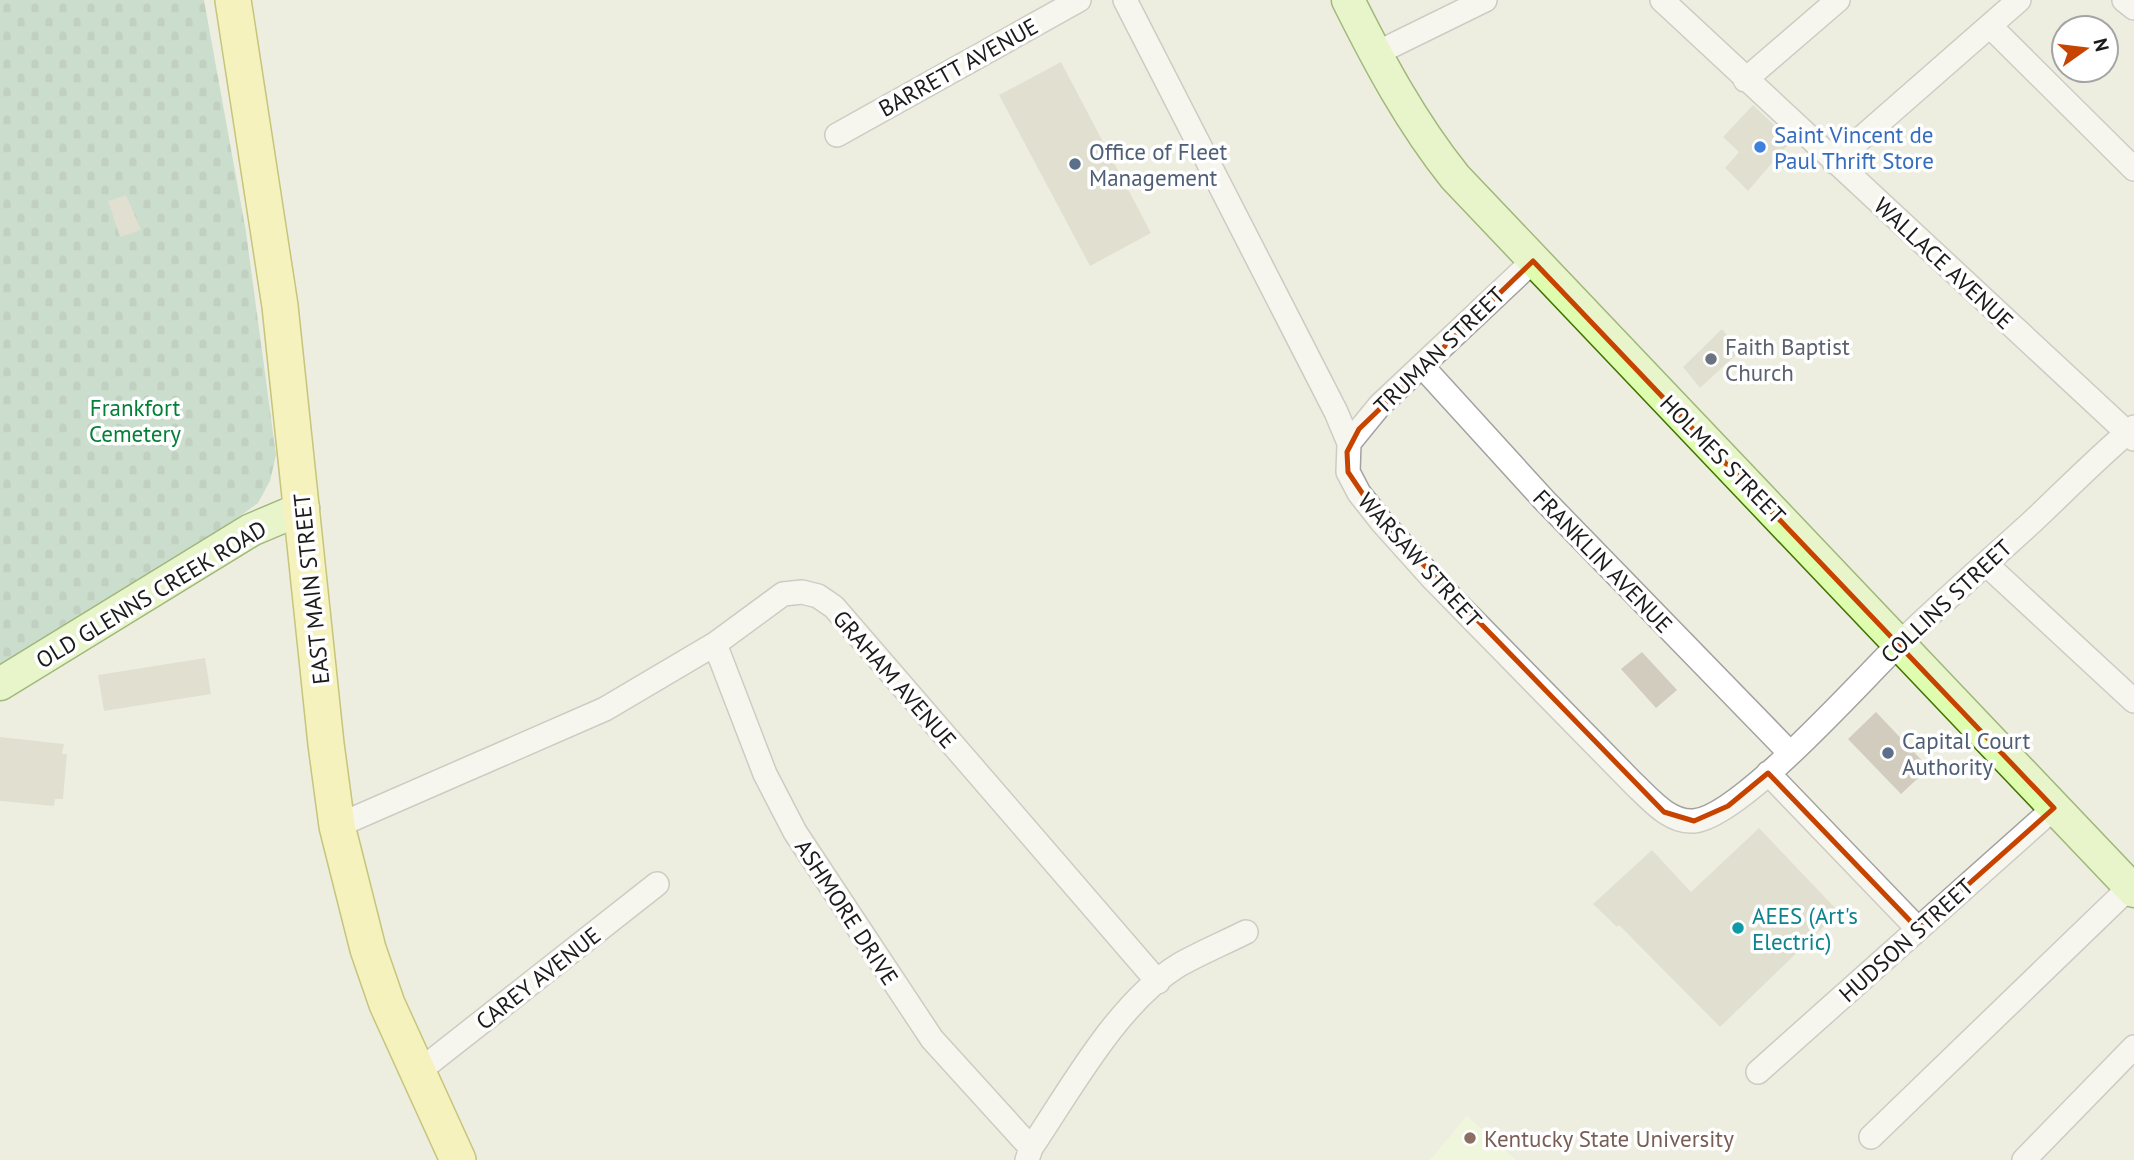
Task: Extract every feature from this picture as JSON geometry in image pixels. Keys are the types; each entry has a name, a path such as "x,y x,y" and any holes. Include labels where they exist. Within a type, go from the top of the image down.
{"main road":[{"name":"EAST MAIN STREET","path":"233,0 280,306 337,826 368,949 387,1004 458,1160"},
{"name":"HOLMES STREET","path":"1348,0 1375,54 1433,149 1474,199 2132,889"},
{"name":"OLD GLENNS CREEK ROAD","path":"0,684 251,530 303,508"}],"street":[{"name":"BARRETT AVENUE","path":"836,135 1079,0"},
{"name":"WARSAW STREET","path":"1125,0 1299,337 1349,443 1348,472 1359,493 1381,521 1434,580 1664,812 1679,819 1702,818 1728,806 1768,773"},
{"path":"1375,54 1486,0"},
{"name":"WALLACE AVENUE","path":"1662,0 1834,162 2132,433"},
{"path":"1745,80 1838,0"},
{"path":"1834,162 2019,0"},
{"path":"2124,0 2134,8"},
{"path":"1990,26 2134,169"},
{"name":"TRUMAN STREET","path":"1349,443 1380,405 1533,261"},
{"name":"FRANKLIN AVENUE","path":"1422,366 1555,512 1789,752"},
{"name":"COLLINS STREET","path":"1768,773 1899,644 2132,433"},
{"path":"1986,564 2134,701"},
{"name":"GRAHAM AVENUE","path":"337,826 605,709 715,644 783,594 802,592 818,596 834,607 1158,982"},
{"name":"ASHMORE DRIVE","path":"715,644 765,774 794,832 932,1039 1029,1154"},
{"path":"1768,773 1918,929"},
{"name":"HUDSON STREET","path":"1758,1072 2054,808"},
{"name":"CAREY AVENUE","path":"418,1072 657,884"},
{"path":"1871,1137 2132,889"},
{"path":"1029,1154 1093,1056 1140,996 1178,966 1246,932"},
{"path":"2024,1160 2134,1047"}],"highlighted area":[{"path":"1533,261 2054,808 1918,929 1768,773 1728,806 1694,821 1664,812 1381,521 1348,472 1347,452 1359,429"}],"shaded area":[{"name":"Kentucky State University","path":"1467,1116 1516,1160 1430,1160"}],"green space":[{"name":"Frankfort Cemetery","path":"0,0 204,0 246,232 276,455 270,481 258,503 193,550 0,669"}],"building":[{"name":"Office of Fleet Management","path":"1061,62 1151,233 1090,266 999,95"},
{"name":"Saint Vincent de Paul Thrift Store","path":"1753,105 1791,141 1748,191 1725,168 1739,152 1723,137"},
{"path":"126,195 141,230 120,237 108,201"},
{"name":"Faith Baptist Church","path":"1722,329 1740,351 1700,388 1683,367"},
{"path":"1642,652 1677,690 1656,708 1621,669"},
{"path":"205,658 211,694 104,711 98,675"},
{"name":"Capital Court Authority","path":"1876,712 1929,768 1901,794 1848,739"},
{"path":"0,737 64,744 62,754 67,754 63,799 55,799 54,806 0,801"},
{"name":"AEES (Art's Electric)","path":"1759,828 1839,912 1720,1027 1619,925 1617,927 1593,904 1652,850 1691,892"}],"place":[{"name":"Saint Vincent de Paul Thrift Store","path":"1760,147"},
{"name":"Office of Fleet Management","path":"1075,164"},
{"name":"Faith Baptist Church","path":"1711,359"},
{"name":"Capital Court Authority","path":"1888,753"},
{"name":"AEES (Art's Electric)","path":"1738,928"},
{"name":"Kentucky State University","path":"1470,1138"}]}
